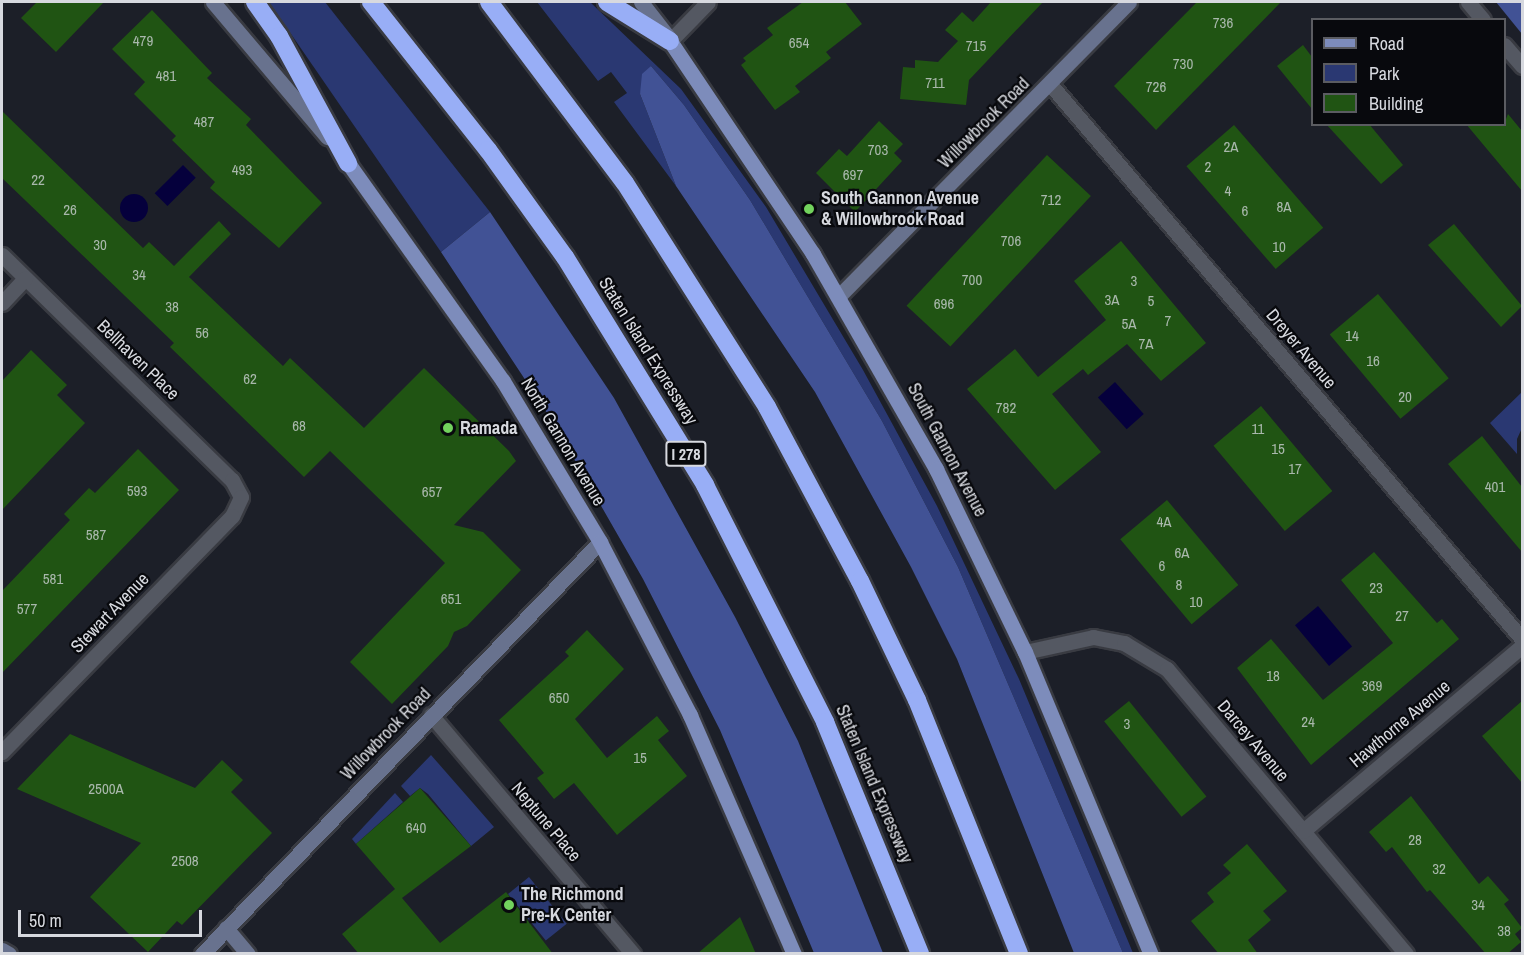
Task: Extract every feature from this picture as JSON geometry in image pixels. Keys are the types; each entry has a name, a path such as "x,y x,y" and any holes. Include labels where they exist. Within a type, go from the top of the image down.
{"highway":[{"path":"255,2 279,36 348,163"},
{"name":"Staten Island Expressway","path":"371,2 488,150 565,257 699,476 825,722 920,954"},
{"path":"489,2 624,183 767,407 855,571 917,700 1019,954"},
{"path":"607,2 670,41"}],"main road":[{"name":"South Gannon Avenue","path":"670,41 780,200 839,296 946,489 1025,652 1150,954"},
{"name":"North Gannon Avenue","path":"348,163 503,381 600,542 690,715 757,861 794,954"}],"street":[{"name":"North Gannon Avenue","path":"213,2 348,163"},
{"name":"South Gannon Avenue","path":"641,2 670,41"},
{"path":"670,41 708,2"},
{"name":"Willowbrook Road","path":"839,296 1129,2"},
{"path":"1468,2 1481,18"},
{"path":"1506,47 1522,66"},
{"name":"Dreyer Avenue","path":"1050,84 1522,639"},
{"name":"Bellhaven Place","path":"2,255 232,480 241,497"},
{"path":"2,303 26,278"},
{"name":"Stewart Avenue","path":"2,752 232,516 241,497"},
{"name":"Willowbrook Road","path":"202,954 600,542"},
{"name":"Darcey Avenue","path":"1025,652 1093,637 1124,643 1167,669 1406,954"},
{"name":"Hawthorne Avenue","path":"1303,831 1522,646"},
{"name":"Neptune Place","path":"431,716 633,954"},
{"path":"226,927 248,954"},
{"path":"2,950 9,954"}],"green space":[{"path":"269,2 325,2 490,212 441,252"},
{"path":"537,2 590,2 681,89 766,207 863,370 937,506 1019,679 1133,953 1123,953 958,567 882,421 750,200 684,105 651,66 640,94 676,186 614,102 627,93 611,72 598,81"},
{"path":"1522,392 1522,428 1517,439 1517,454 1490,423"},
{"path":"431,755 494,827 471,846 428,794 420,788 410,796 401,786"},
{"path":"395,793 403,802 356,844 352,839"},
{"path":"529,877 567,924 546,941 508,894"}],"shaded area":[{"path":"1496,2 1522,2 1522,34"},
{"path":"651,66 684,105 750,200 882,421 958,567 1123,953 1074,953 957,659 911,567 815,392 676,186 640,94 642,74"},
{"path":"183,165 196,178 167,206 155,193"},
{"path":"134,194 144,198 148,208 144,218 134,222 124,218 120,208 124,198"},
{"path":"490,212 614,398 735,617 798,741 883,953 814,953 720,730 643,579 553,422 441,252"},
{"path":"1115,382 1144,414 1127,429 1098,397"},
{"path":"1318,606 1352,647 1329,666 1295,625"}],"building":[{"path":"37,2 104,2 56,52 21,18"},
{"path":"803,2 845,2 862,24 826,52 831,58 795,86 800,92 775,110 741,65 746,61 743,58 773,35 767,28"},
{"path":"991,2 1043,2 969,80 966,105 900,99 903,67 915,68 915,60 938,62 958,41 945,30 962,12 973,22"},
{"path":"1197,2 1281,2 1156,130 1114,86"},
{"path":"152,10 212,73 207,78 251,119 246,125 322,203 279,248 210,188 215,182 172,140 176,136 134,94 145,82 112,49"},
{"path":"1303,45 1311,56 1311,108 1277,66"},
{"path":"2,111 143,248 149,242 174,266 219,221 231,234 189,277 283,366 290,358 364,428 424,368 509,451 516,461 454,525 483,532 521,570 467,626 454,632 448,646 392,704 350,662 445,563 330,451 304,477 170,347 174,343 2,178"},
{"path":"1508,114 1522,131 1522,191 1468,126 1506,126"},
{"path":"879,121 903,144 894,153 902,161 855,212 816,173 839,149 847,156"},
{"path":"1234,125 1323,228 1276,269 1186,166"},
{"path":"1328,126 1371,126 1403,165 1381,184"},
{"path":"1047,155 1091,196 950,347 907,306"},
{"path":"1454,224 1522,306 1501,327 1428,245"},
{"path":"1121,241 1206,343 1161,381 1127,344 1088,375 1083,369 1052,394 1101,452 1055,490 967,389 1015,349 1038,377 1106,320 1074,281"},
{"path":"1378,294 1449,378 1400,419 1330,334"},
{"path":"31,350 67,385 57,395 85,423 2,510 2,381"},
{"path":"1261,406 1332,491 1285,531 1214,446"},
{"path":"1482,436 1522,487 1522,552 1448,464"},
{"path":"138,449 179,490 2,673 2,591 70,520 64,514 89,488 95,493"},
{"path":"1167,500 1238,585 1192,624 1120,539"},
{"path":"1374,552 1437,623 1442,619 1459,639 1311,765 1237,668 1271,639 1323,700 1393,643 1341,580"},
{"path":"587,630 624,669 575,719 607,758 657,716 669,731 658,740 687,776 617,835 574,783 554,799 537,778 544,773 499,720 569,656 565,652"},
{"path":"1129,701 1206,797 1182,817 1104,721"},
{"path":"1522,701 1522,783 1482,736"},
{"path":"70,734 195,788 222,760 243,780 231,792 272,833 182,925 177,921 148,952 90,897 141,843 17,789"},
{"path":"420,788 471,846 402,898 440,943 506,892 553,954 359,954 342,934 395,889 356,844"},
{"path":"1411,796 1479,884 1488,876 1509,900 1504,904 1522,928 1515,934 1521,942 1507,954 1486,954 1430,890 1427,892 1392,847 1386,852 1369,832"},
{"path":"1247,844 1287,891 1263,911 1271,920 1248,940 1258,954 1219,954 1191,921 1214,902 1207,893 1231,873 1223,865"},
{"path":"740,917 756,954 697,954"}],"place":[{"name":"South Gannon Avenue & Willowbrook Road","path":"809,209"},
{"name":"Ramada","path":"448,428"},
{"name":"The Richmond Pre-K Center","path":"509,905"}]}
